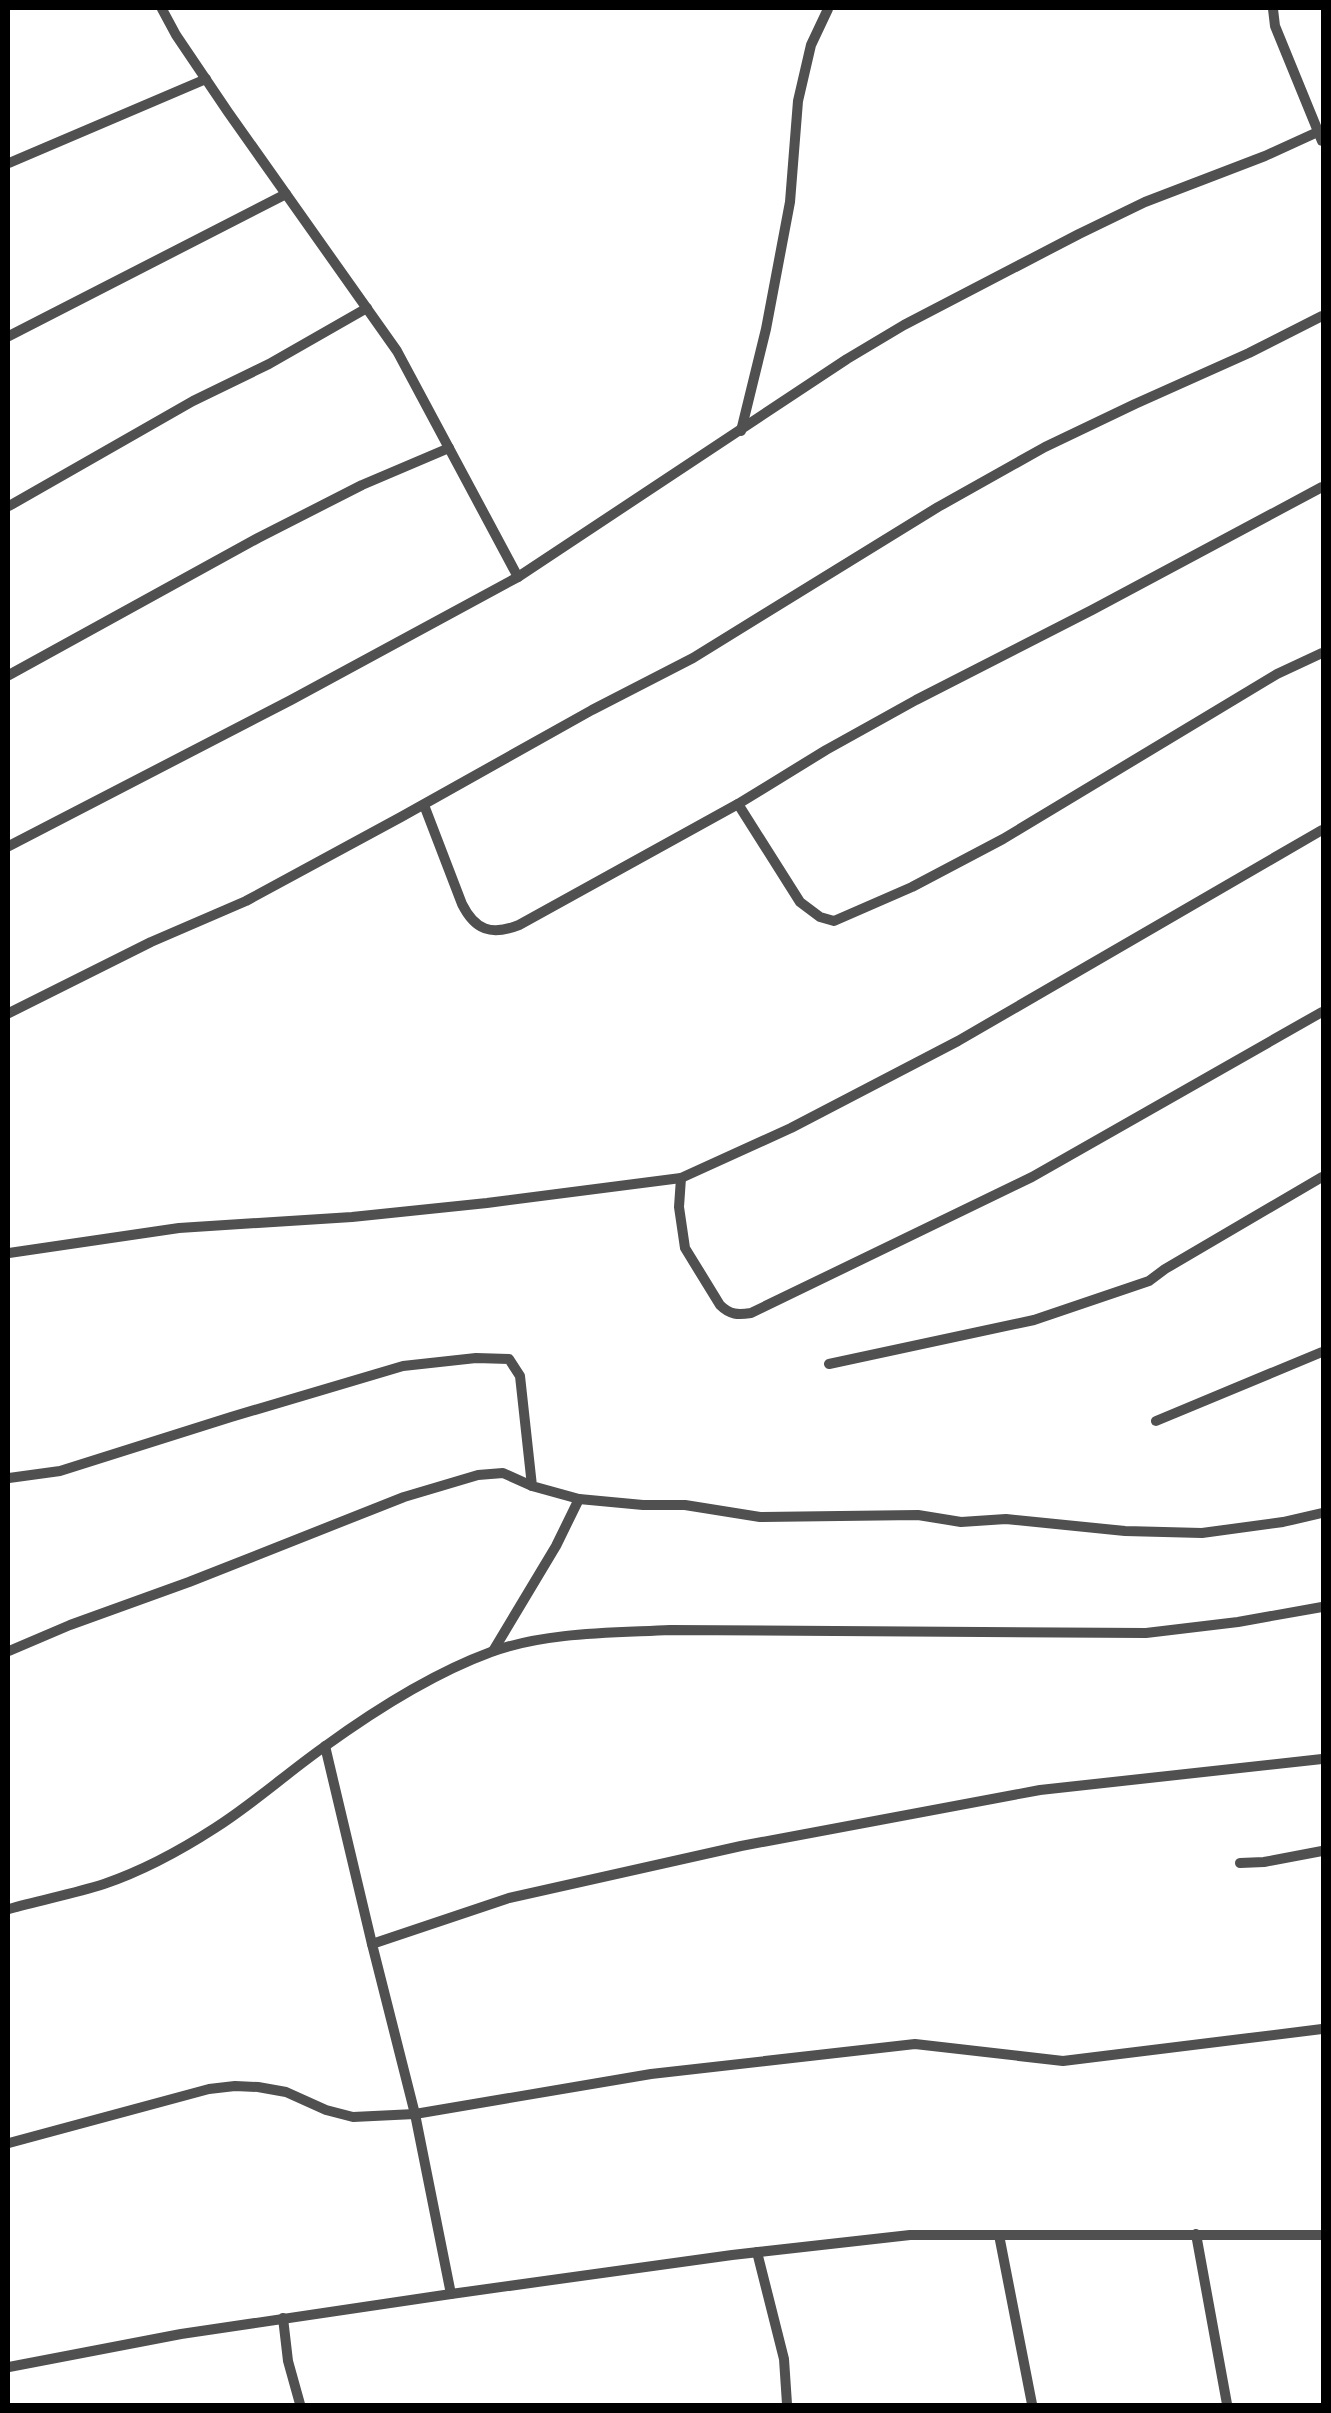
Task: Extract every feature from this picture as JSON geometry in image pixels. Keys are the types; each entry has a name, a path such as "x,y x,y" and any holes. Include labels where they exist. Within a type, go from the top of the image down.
{"street":[{"path":"162,9 176,35 206,79 397,351 518,577"},
{"path":"741,431 766,329 790,202 798,101 811,45 828,9"},
{"path":"9,846 282,704 518,577 847,359 904,325 1079,234 1145,202 1321,134 1275,26 1273,9"},
{"path":"9,163 206,79"},
{"path":"9,336 286,194"},
{"path":"9,506 193,401 269,364 367,308"},
{"path":"9,1013 152,942 246,900 424,805 592,710 693,658 938,507 1045,447 1134,404 1249,353 1322,316"},
{"path":"9,675 258,538 362,485 449,448"},
{"path":"424,805 470,920 485,928 503,932 738,804 826,750 916,700 1092,610 1322,487"},
{"path":"738,804 800,902 820,918 834,921 912,887 1003,839 1277,674 1322,653"},
{"path":"9,1253 178,1228 352,1217 487,1203 682,1178 791,1128 958,1041 1322,830"},
{"path":"682,1178 678,1207 685,1248 720,1305 727,1311 737,1315 752,1313 1032,1177 1322,1012"},
{"path":"829,1364 1034,1320 1142,1284 1322,1177"},
{"path":"1156,1421 1322,1352"},
{"path":"9,1478 60,1471 231,1417 403,1366 476,1358 508,1359 520,1376 532,1486"},
{"path":"9,1651 70,1625 189,1582 404,1497 478,1475 503,1473 532,1486 579,1499 643,1505 685,1505 760,1517 918,1515 962,1522 1006,1519 1125,1531 1202,1533 1283,1522 1322,1513"},
{"path":"493,1651 556,1546 579,1499"},
{"path":"9,1909 104,1884 172,1854 215,1828 325,1746 416,1687 458,1665 493,1651 544,1640 607,1633 670,1630 1146,1633 1238,1622 1322,1607"},
{"path":"325,1746 415,2114 451,2294"},
{"path":"372,1944 510,1898 741,1846 1040,1790 1322,1759"},
{"path":"1240,1863 1264,1862 1322,1851"},
{"path":"9,2143 209,2089 235,2086 258,2086 286,2092 326,2110 353,2117 415,2114 651,2074 915,2044 1063,2061 1322,2028"},
{"path":"1196,2234 1227,2404"},
{"path":"9,2367 172,2335 283,2318 757,2252 910,2235 1322,2235"},
{"path":"999,2235 1032,2404"},
{"path":"757,2252 784,2359 787,2404"},
{"path":"283,2318 288,2361 300,2404"}]}
